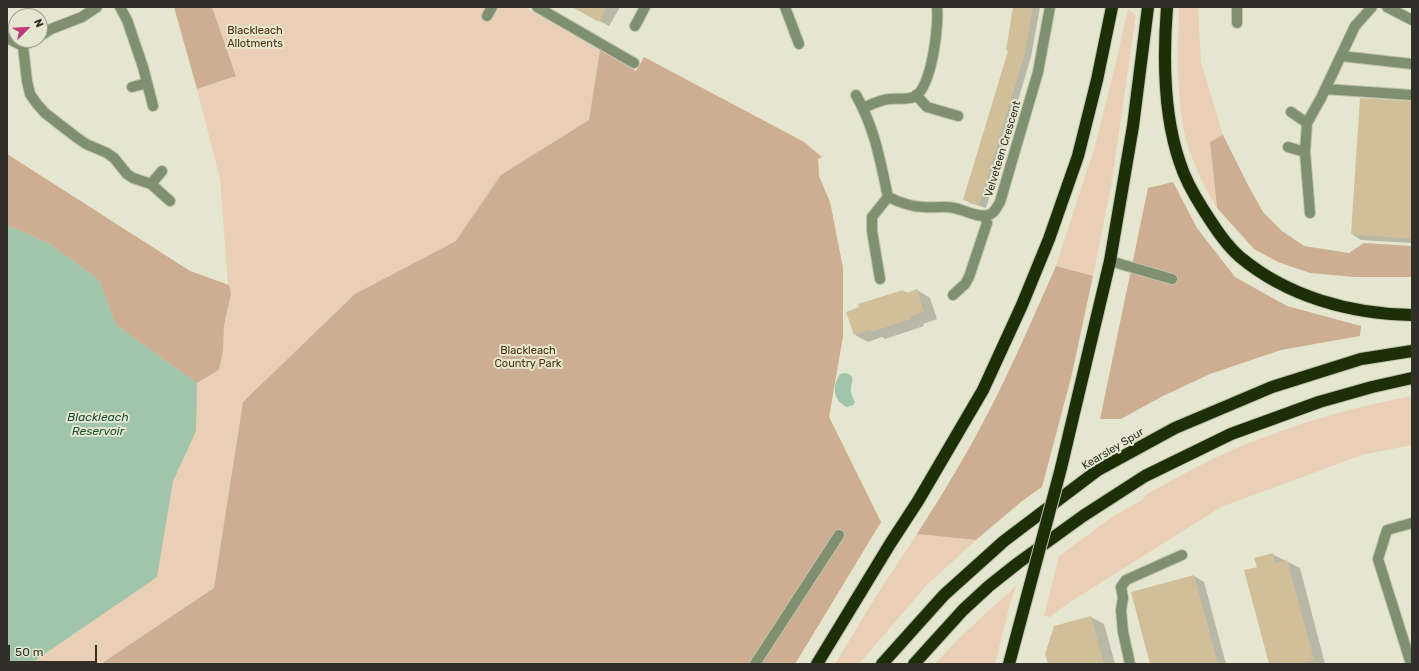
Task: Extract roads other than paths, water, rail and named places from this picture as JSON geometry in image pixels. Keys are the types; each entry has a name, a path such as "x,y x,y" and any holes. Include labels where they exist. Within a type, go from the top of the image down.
{"highway":[{"path":"817,664 918,501 983,390 1022,305 1049,239 1078,156 1097,80 1112,7"},
{"path":"1009,664 1062,468 1110,261 1133,126 1148,7"},
{"path":"1167,7 1165,28 1166,90 1171,128 1180,163 1195,196 1216,230 1239,256 1263,274 1289,288 1317,299 1355,310 1396,315 1412,315"},
{"name":"Kearsley Spur","path":"882,664 944,595 999,546 1098,470 1176,428 1272,387 1361,359 1412,351"},
{"path":"914,664 963,610 989,586 1082,516 1145,476 1231,434 1319,402 1412,378"}],"street":[{"path":"48,31 82,17 97,7"},
{"path":"120,7 127,20 153,106"},
{"path":"537,7 634,63"},
{"path":"634,26 645,7"},
{"path":"785,7 799,44"},
{"path":"863,108 883,100 916,96 926,83 936,38 938,18 937,7"},
{"name":"Velveteen Crescent","path":"985,216 992,214 1000,202 1038,72 1050,7"},
{"path":"1237,7 1237,23"},
{"path":"1310,213 1305,152 1307,123 1355,26 1372,7"},
{"path":"1391,8 1412,20"},
{"path":"23,48 30,94 45,113 86,144 114,158 127,174 133,178 151,184 170,201"},
{"path":"1341,56 1412,64"},
{"path":"132,87 147,83"},
{"path":"1325,89 1412,95"},
{"path":"856,95 868,117 878,152 888,197"},
{"path":"916,96 927,107 958,116"},
{"path":"1291,112 1307,123"},
{"path":"1288,146 1305,152"},
{"path":"151,184 162,171"},
{"path":"888,197 903,204 924,208 942,206 985,216 987,223 969,277 965,284 953,295"},
{"path":"880,279 872,231 872,217 888,197"},
{"path":"1110,261 1172,279"},
{"path":"1411,664 1378,559 1387,530 1412,523"},
{"path":"755,664 839,534"},
{"path":"1130,664 1123,632 1121,610 1123,598 1121,587 1126,580 1182,555"}],"water":[{"name":"Blackleach Reservoir","path":"7,225 50,244 99,280 116,325 197,383 196,431 173,481 157,577 30,664 7,664"},
{"path":"845,373 852,377 851,392 855,402 853,405 847,407 839,401 835,393 837,379 840,374"}],"park label":[{"name":"Blackleach Allotments","path":"255,37"},
{"name":"Blackleach Country Park","path":"528,357"}]}
